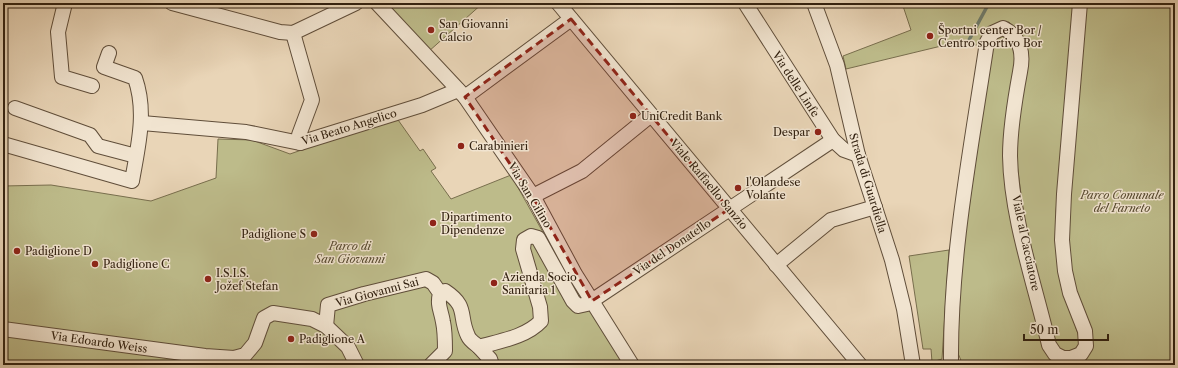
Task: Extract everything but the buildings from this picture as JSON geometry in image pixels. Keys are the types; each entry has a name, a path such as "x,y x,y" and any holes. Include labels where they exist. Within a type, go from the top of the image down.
{"street":[{"path":"64,3 58,32 62,77 92,86"},
{"path":"172,3 280,32 293,33 356,3"},
{"name":"Via San Cilino","path":"377,3 462,93 533,196 575,274 632,365"},
{"name":"Viale Raffaello Sanzio","path":"558,3 860,365"},
{"name":"Via delle Linfe","path":"745,3 833,140 844,150 858,155"},
{"name":"Strada di Guardiella","path":"814,3 837,65 858,155 888,246 901,295 913,365"},
{"name":"Viale al Cacciatore","path":"950,364 951,311 957,246 987,42 992,33 1003,28 1011,32 1018,41 1021,51 1022,66 1013,109 1010,156 1016,211 1049,344 1055,354 1063,358 1071,358 1081,354 1086,346 1085,331 1068,286 1062,240 1064,194 1080,3"},
{"name":"Via Beato Angelico","path":"142,123 246,132 300,143 462,93 571,19"},
{"path":"293,33 312,100 299,135 300,143"},
{"path":"3,144 132,181 142,123 140,91 135,78 104,67 109,53"},
{"path":"15,108 90,135 98,146 136,156"},
{"path":"533,196 582,170 651,115"},
{"name":"Via del Donatello","path":"592,301 729,208 833,140"},
{"path":"776,264 831,220 875,207"},
{"path":"492,365 490,359 479,347 527,332 535,328 541,321 540,307 523,249 524,240 531,236 538,238 573,301 578,306 592,301"},
{"name":"Via Giovanni Sai","path":"326,326 328,305 364,294 426,279 433,283 440,293 445,291 455,298 461,305 468,338 479,347"},
{"path":"431,365 445,351 443,321 438,302 440,293"},
{"path":"252,365 255,343 264,318 273,313 312,319 326,326 348,348 356,364"},
{"name":"Via Edoardo Weiss","path":"3,329 226,362 245,355 255,343"}],"highlighted area":[{"path":"571,19 729,209 592,301 537,204 465,97"}],"green space":[{"name":"San Giovanni Calcio","path":"384,3 483,3 428,52"},
{"name":"Parco Comunale del Farneto","path":"902,3 1074,3 1056,212 1076,328 1081,342 1074,350 1062,352 1054,343 1024,217 1016,156 1019,32 1009,22 997,23 987,30 981,45 971,45 962,41 846,69 843,56 911,30"},
{"name":"Parco Comunale del Farneto","path":"1086,3 1175,3 1175,365 1077,365 1085,360 1091,346 1073,282 1068,248 1069,196"},
{"path":"1003,35 1012,42 1017,61 1007,108 1004,155 1043,342 1063,365 963,365 957,351 962,256 992,45 996,38"},
{"name":"Parco di San Giovanni","path":"396,117 420,151 423,149 436,168 431,171 451,199 511,175 573,286 627,365 3,365 3,186 51,185 151,201 216,178 218,139 252,140 290,154"},
{"path":"949,250 942,359 932,362 931,349 923,349 909,256"}],"waterway":[{"path":"969,40 989,3"}],"place":[{"name":"San Giovanni Calcio","path":"431,30"},
{"name":"Športni center Bor / Centro sportivo Bor","path":"930,36"},
{"name":"UniCredit Bank","path":"633,116"},
{"name":"Despar","path":"818,132"},
{"name":"Carabinieri","path":"461,146"},
{"name":"l'Olandese Volante","path":"738,188"},
{"name":"Dipartimento Dipendenze","path":"433,223"},
{"name":"Padiglione S","path":"314,234"},
{"name":"Padiglione D","path":"17,251"},
{"name":"Padiglione C","path":"95,264"},
{"name":"I.S.I.S. Jožef Stefan","path":"208,279"},
{"name":"Azienda Socio Sanitaria 1","path":"494,283"},
{"name":"Padiglione A","path":"291,339"}]}
